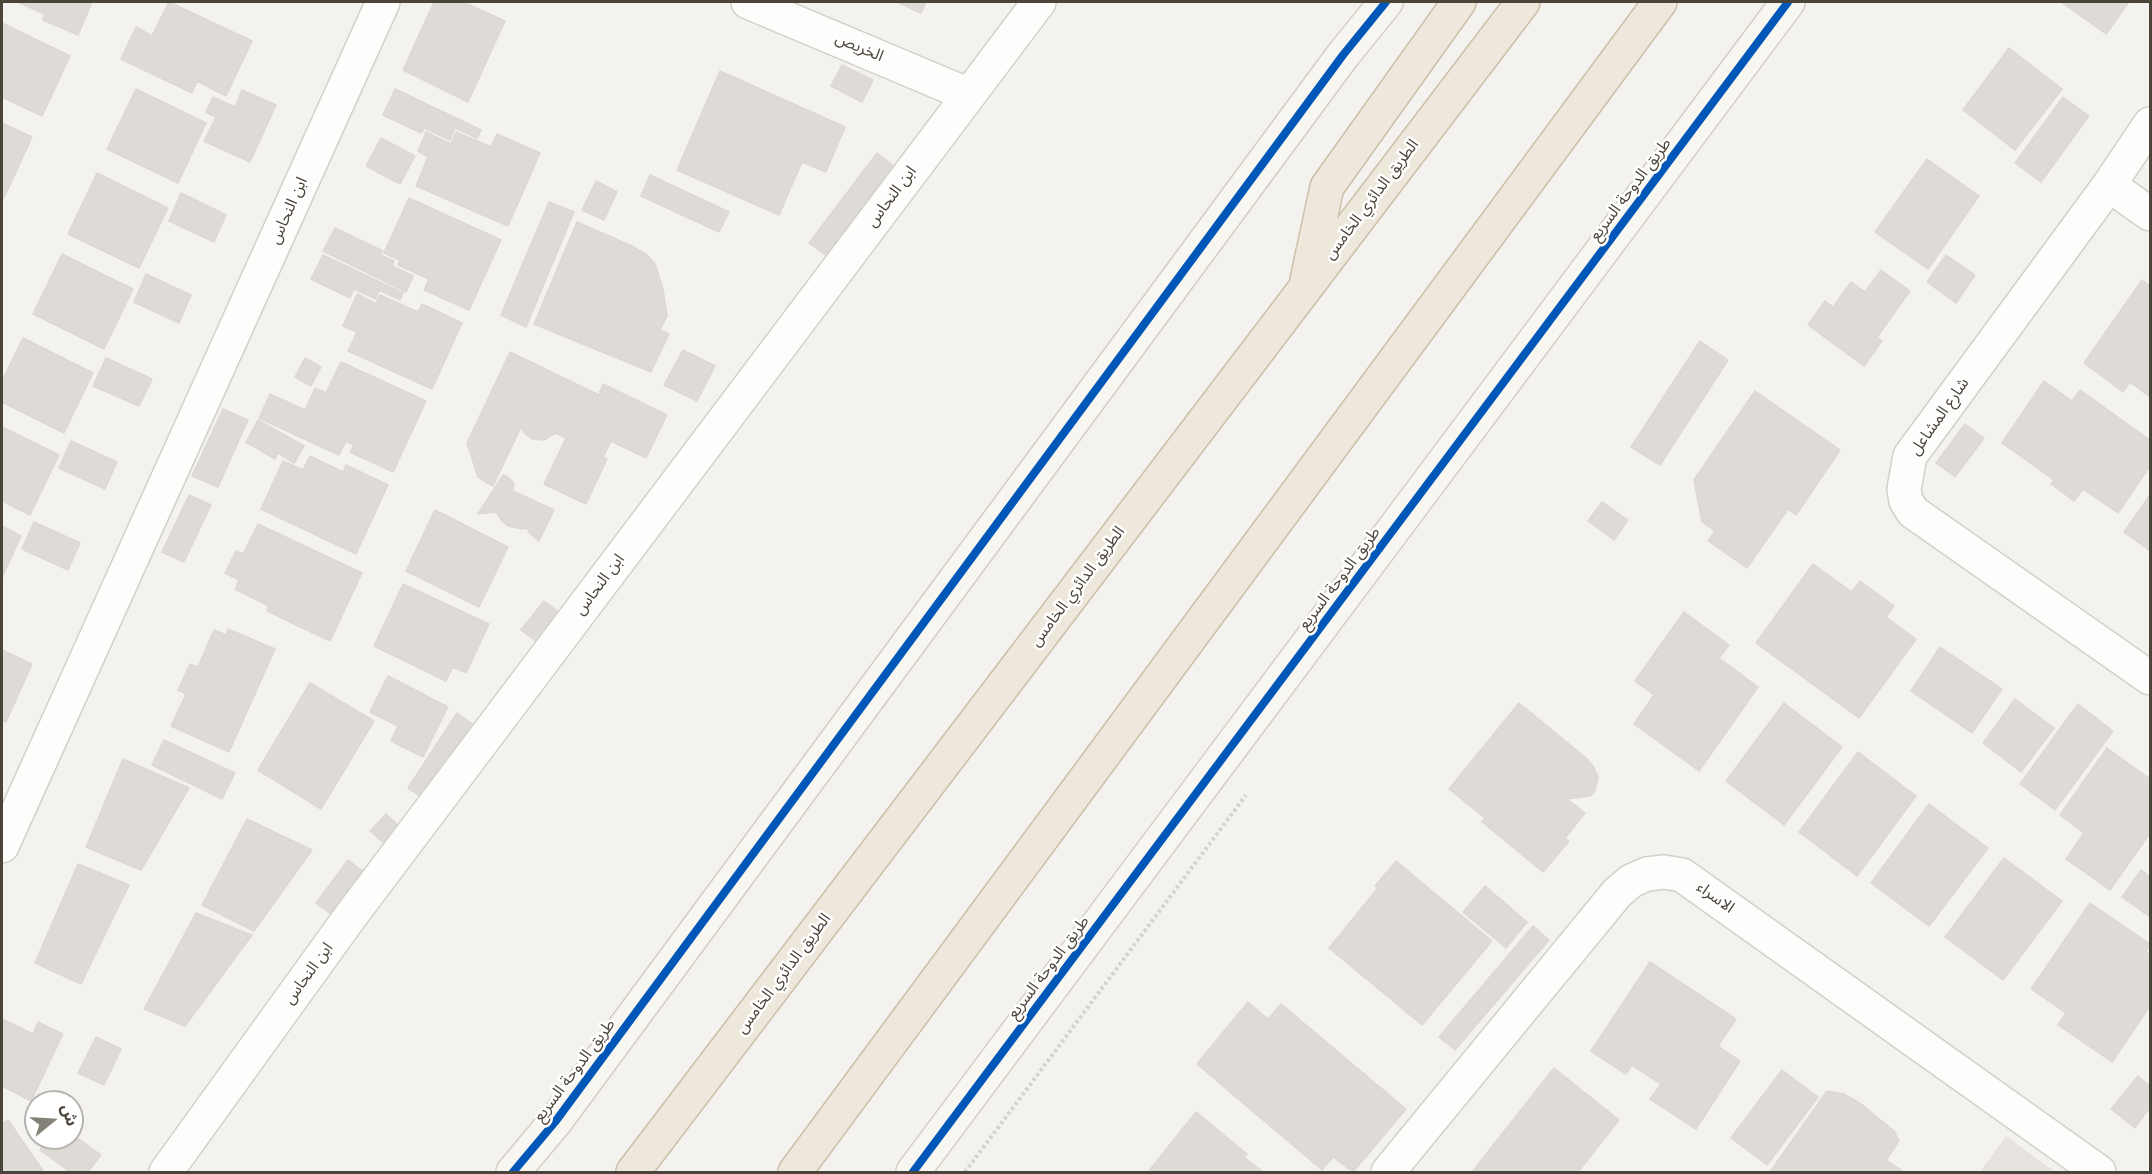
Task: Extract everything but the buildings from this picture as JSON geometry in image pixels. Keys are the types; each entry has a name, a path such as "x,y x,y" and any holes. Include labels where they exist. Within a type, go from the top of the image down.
{"highway":[{"path":"1305,289 1327,187 1459,2"},
{"name":"الطريق الدائري الخامس","path":"633,1173 1523,2"},
{"path":"795,1173 1660,2"}],"street":[{"name":"ابن النحاس","path":"2,846 383,2"},
{"name":"الخريص","path":"748,2 969,95"},
{"name":"ابن النحاس","path":"166,1173 350,917 1039,2"},
{"name":"طريق الدوحة السريع","path":"513,1173 555,1122 1335,65 1386,2"},
{"name":"طريق الدوحة السريع","path":"913,1173 1788,2"},
{"name":"شارع المشاعل","path":"2151,124 2109,185 1910,456 1904,489 1906,501 1913,512 2151,678"},
{"path":"2109,185 2151,214"},
{"name":"الاسراء","path":"1388,1173 1617,893 1631,881 1647,874 1664,872 1682,875 2099,1173"}],"shaded area":[{"path":"2006,1136 2055,1172 1980,1172"}],"cycle path":[{"path":"513,1172 555,1122 1343,55 1386,2"},
{"path":"913,1172 1788,2"}]}
